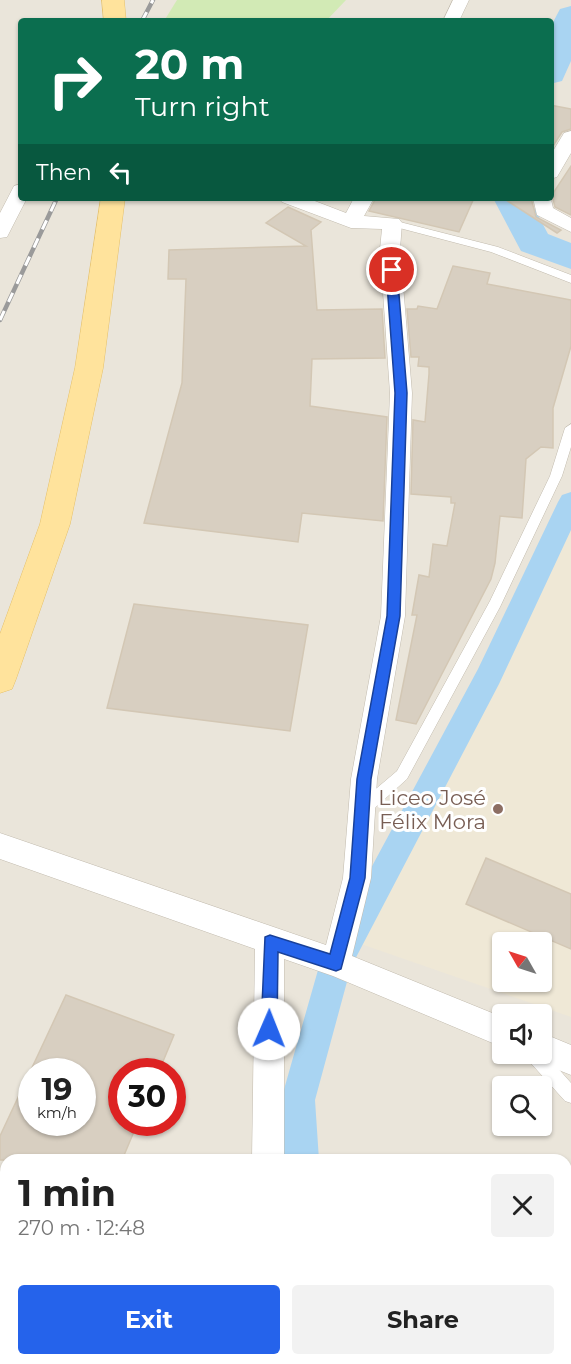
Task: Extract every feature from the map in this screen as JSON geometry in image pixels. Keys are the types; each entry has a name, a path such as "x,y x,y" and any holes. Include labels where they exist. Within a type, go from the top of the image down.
{"main road":[{"path":"113,0 115,18"},
{"path":"0,679 55,524 88,368 113,201"}],"street":[{"path":"452,18 460,0"},
{"path":"554,166 571,137"},
{"path":"0,232 18,196"},
{"path":"297,201 351,222 392,223 390,249 401,393 393,616 364,779 357,878 336,963"},
{"path":"351,222 362,201"},
{"path":"543,201 544,211 571,226"},
{"path":"0,846 270,942 336,963 492,1028"},
{"path":"268,1154 270,942"},
{"path":"552,1052 571,1060"}],"lane":[{"path":"392,223 494,249 571,279"},
{"path":"362,810 402,776 495,603 556,476 571,428"},
{"path":"543,1064 571,1095"}],"shaded area":[{"path":"0,0 571,0 571,1154 0,1154"},
{"name":"Liceo José Félix Mora","path":"571,503 571,1017 552,1010 552,1004 534,1004 499,992 552,992 552,932 492,932 492,990 361,944"}],"green space":[{"path":"177,0 346,0 329,18 166,18"}],"building":[{"path":"554,106 571,109 571,129 562,132 554,144"},
{"path":"571,166 571,215 555,207 554,192"},
{"path":"374,201 473,201 459,232 369,211"},
{"path":"508,201 532,201 536,217 561,230 557,233"},
{"path":"288,207 321,222 311,230 317,310 382,309 385,358 312,359 310,406 387,417 383,521 302,513 298,542 144,523 182,383 186,279 168,279 169,250 306,246 266,223"},
{"path":"453,266 490,273 487,284 571,300 571,346 553,408 553,448 541,447 526,459 522,518 500,516 491,579 416,724 396,720 417,615 412,615 419,575 429,577 433,544 447,546 455,503 451,503 451,497 411,494 413,420 425,422 429,367 418,366 419,357 411,357 407,309 417,309 418,306 437,309"},
{"path":"134,604 308,625 290,731 107,708"},
{"path":"486,858 571,894 571,949 552,941 552,932 531,932 466,904"},
{"path":"66,995 174,1035 164,1058 108,1058 108,1136 132,1136 125,1154 0,1154 0,1136 18,1098 18,1136 96,1136 96,1058 37,1058"}],"waterway":[{"path":"554,63 571,16"},
{"path":"513,201 534,242 571,257"},
{"path":"301,1154 298,1100 336,963 489,676 571,502"}],"railway":[{"path":"144,18 153,0"},
{"path":"0,320 56,201"}],"place":[{"name":"Liceo José Félix Mora","path":"498,809"}],"route":[{"path":"269,1029 270,942 336,963 357,878 364,779 393,616 401,393 392,270"}]}
